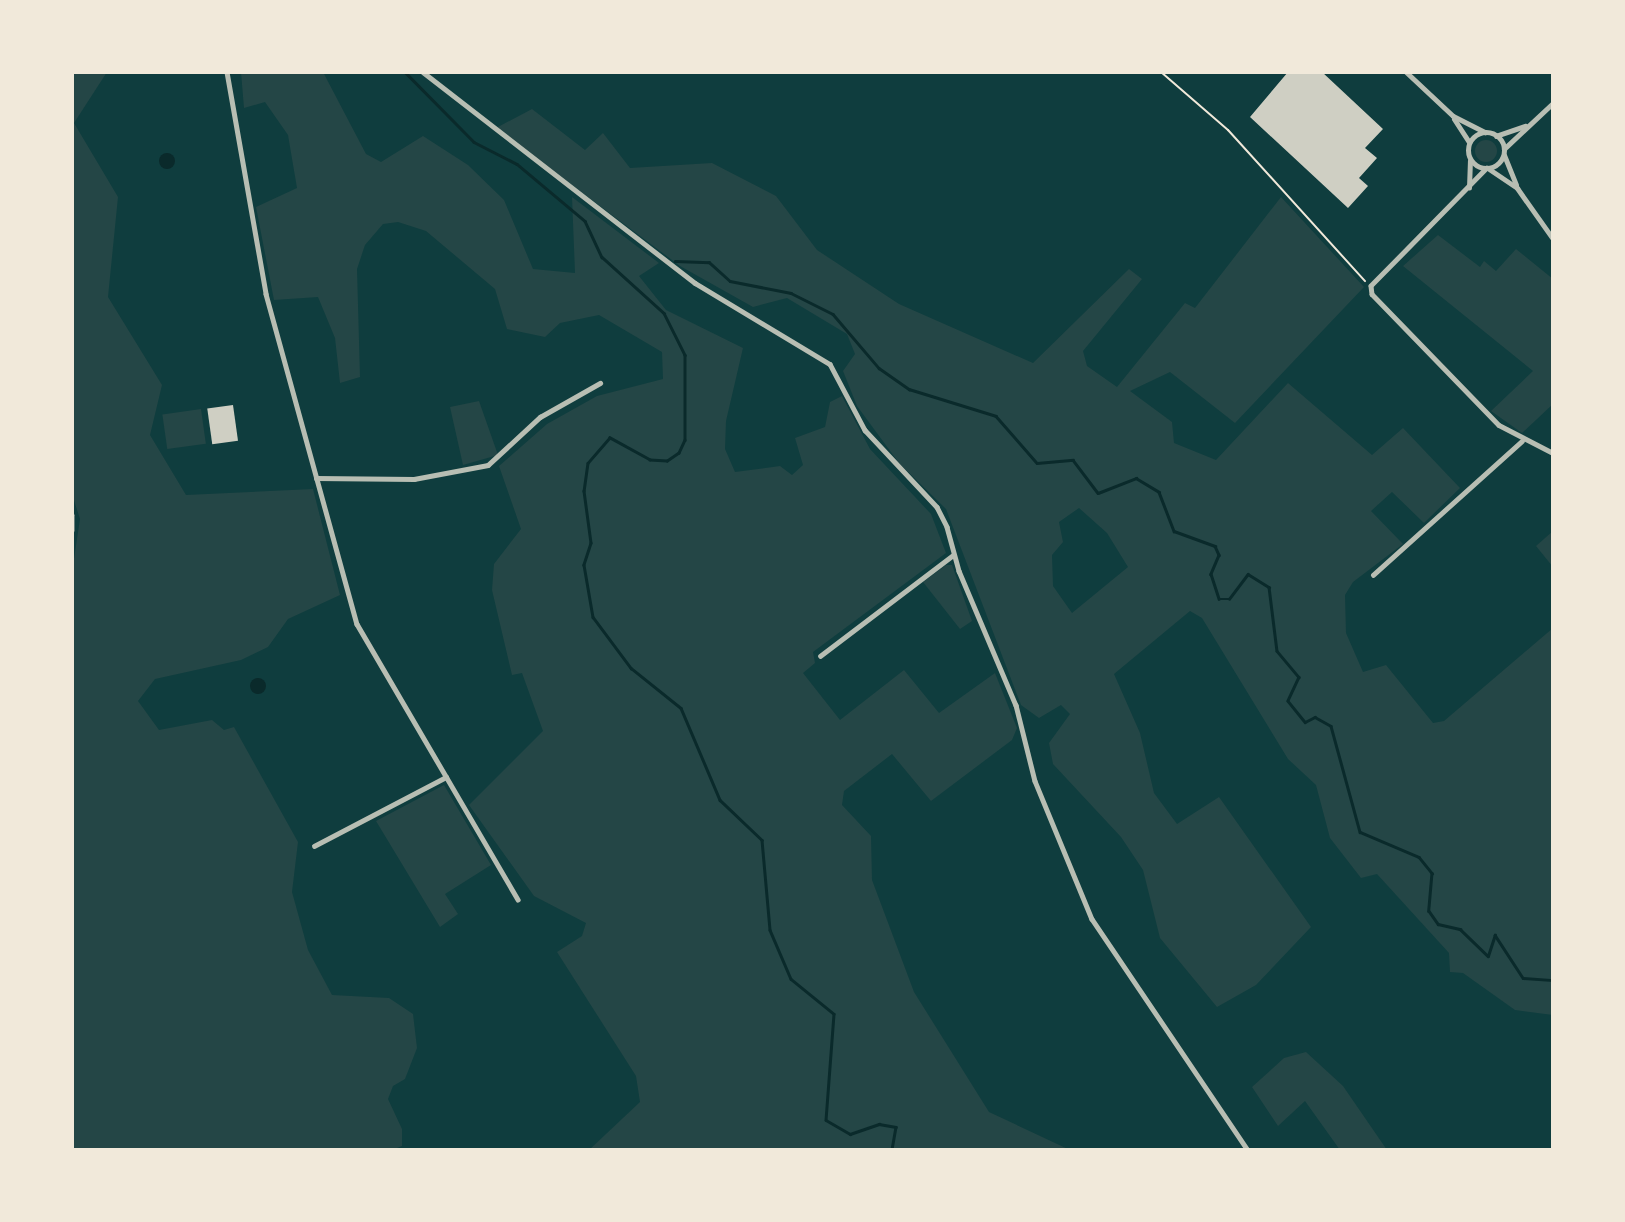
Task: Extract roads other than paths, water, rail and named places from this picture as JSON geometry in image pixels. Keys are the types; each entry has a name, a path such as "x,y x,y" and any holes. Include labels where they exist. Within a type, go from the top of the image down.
{"street":[{"path":"227,72 266,294 357,624 519,899"},
{"path":"423,72 695,283 821,355 879,449 937,507 953,555 1016,705 1035,781 1091,919 1248,1150"},
{"path":"1406,72 1453,116 1469,142 1469,188"},
{"path":"1553,103 1529,124 1371,286 1375,303 1499,425 1523,441 1553,453"},
{"path":"1453,116 1496,136 1529,124"},
{"path":"1469,142 1485,132"},
{"path":"1496,136 1517,188 1553,239"},
{"path":"1471,161 1517,188"},
{"path":"316,478 414,480 488,465 540,417 600,383"},
{"path":"1373,575 1523,441"},
{"path":"72,515 72,530"},
{"path":"820,656 953,555"},
{"path":"314,846 446,777"}],"waterway":[{"path":"405,72 474,142 517,164 585,221 602,257 664,313 685,355 685,440 679,453 667,461 650,460 610,438 588,463 584,491 591,543 584,565 593,617 631,668 681,708 720,800 762,840 770,930 791,979 834,1014 826,1120 850,1134 879,1124 896,1127 892,1150"},
{"path":"675,261 709,262 730,281 791,293 833,314 879,368 909,389 996,416 1037,463 1073,460 1098,493 1136,478 1159,492 1174,531 1215,546 1219,555 1211,574 1219,599 1229,599 1248,574 1269,587 1277,651 1299,677 1288,701 1305,722 1315,717 1331,726 1360,832 1419,857 1432,873 1429,911 1438,924 1460,929 1488,956 1495,935 1523,978 1553,980"}]}
